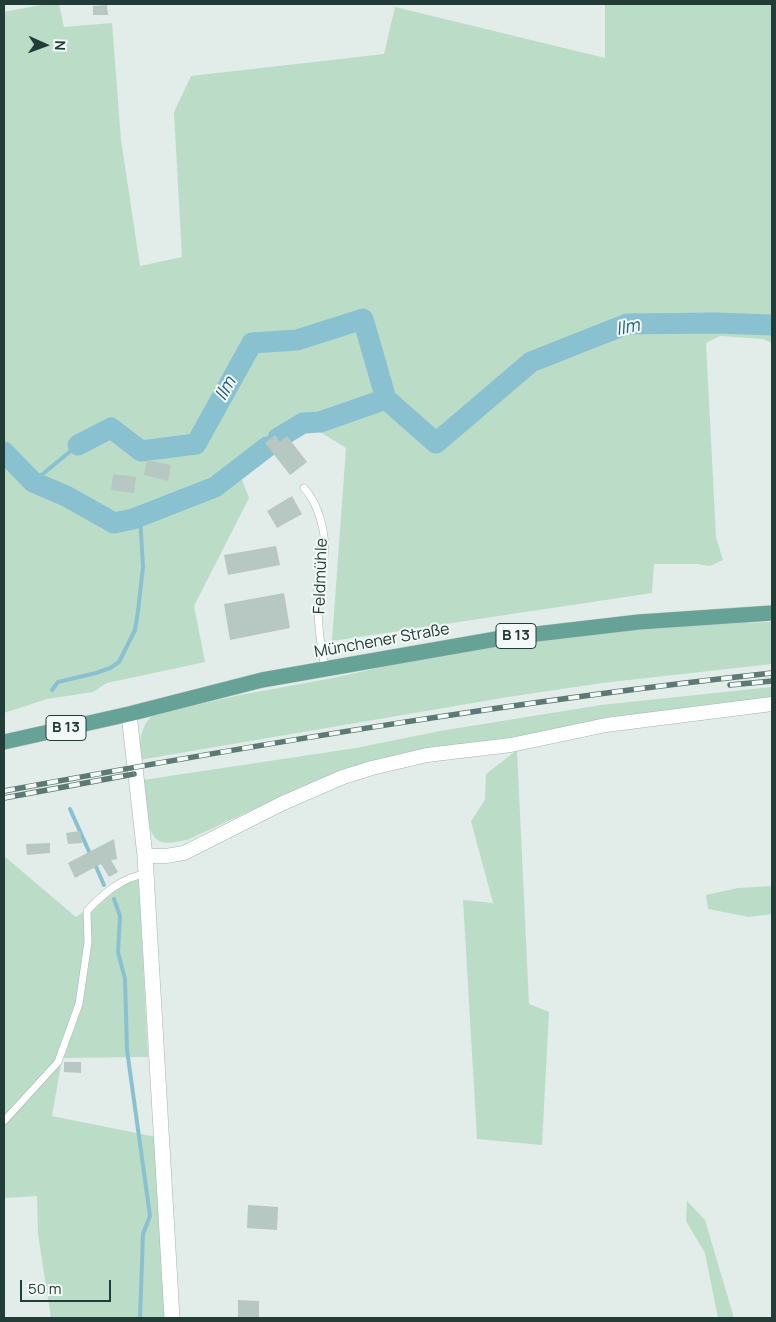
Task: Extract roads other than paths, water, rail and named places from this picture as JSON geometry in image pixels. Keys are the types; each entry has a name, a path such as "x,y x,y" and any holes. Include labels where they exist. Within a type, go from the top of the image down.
{"main road":[{"name":"Münchener Straße","path":"4,742 129,714 262,680 502,638 639,622 772,613"}],"street":[{"path":"145,856 166,856 184,853 316,788 343,777 400,761 427,755 511,744 606,725 772,704"},
{"path":"129,714 145,856 172,1318"}],"lane":[{"name":"Feldmühle","path":"304,488 312,498 324,537 324,557 319,581 318,608 325,668"},
{"path":"4,1121 58,1062 79,1004 88,942 87,911 100,897 128,878 146,874"}],"waterway":[{"name":"Ilm","path":"78,445 111,428 141,451 196,444 252,343 297,340 363,319 386,399 436,443 531,362 627,324 716,323 772,325"},
{"name":"Ilm","path":"278,438 303,423 320,422 386,399"},
{"name":"Ilm","path":"33,482 78,445"},
{"name":"Ilm","path":"4,452 33,482 66,496 114,523 133,519 215,487 267,447"},
{"path":"52,690 58,682 96,673 110,668 119,662 135,630 138,611 143,567 140,516"},
{"path":"70,809 91,856"},
{"path":"94,862 104,885"},
{"path":"114,899 120,916 118,952 125,979 127,1050 150,1216 143,1234 140,1318"}],"railway":[{"path":"4,791 291,740 483,710 772,673"},
{"path":"730,685 772,681"},
{"path":"4,798 134,774"}]}
